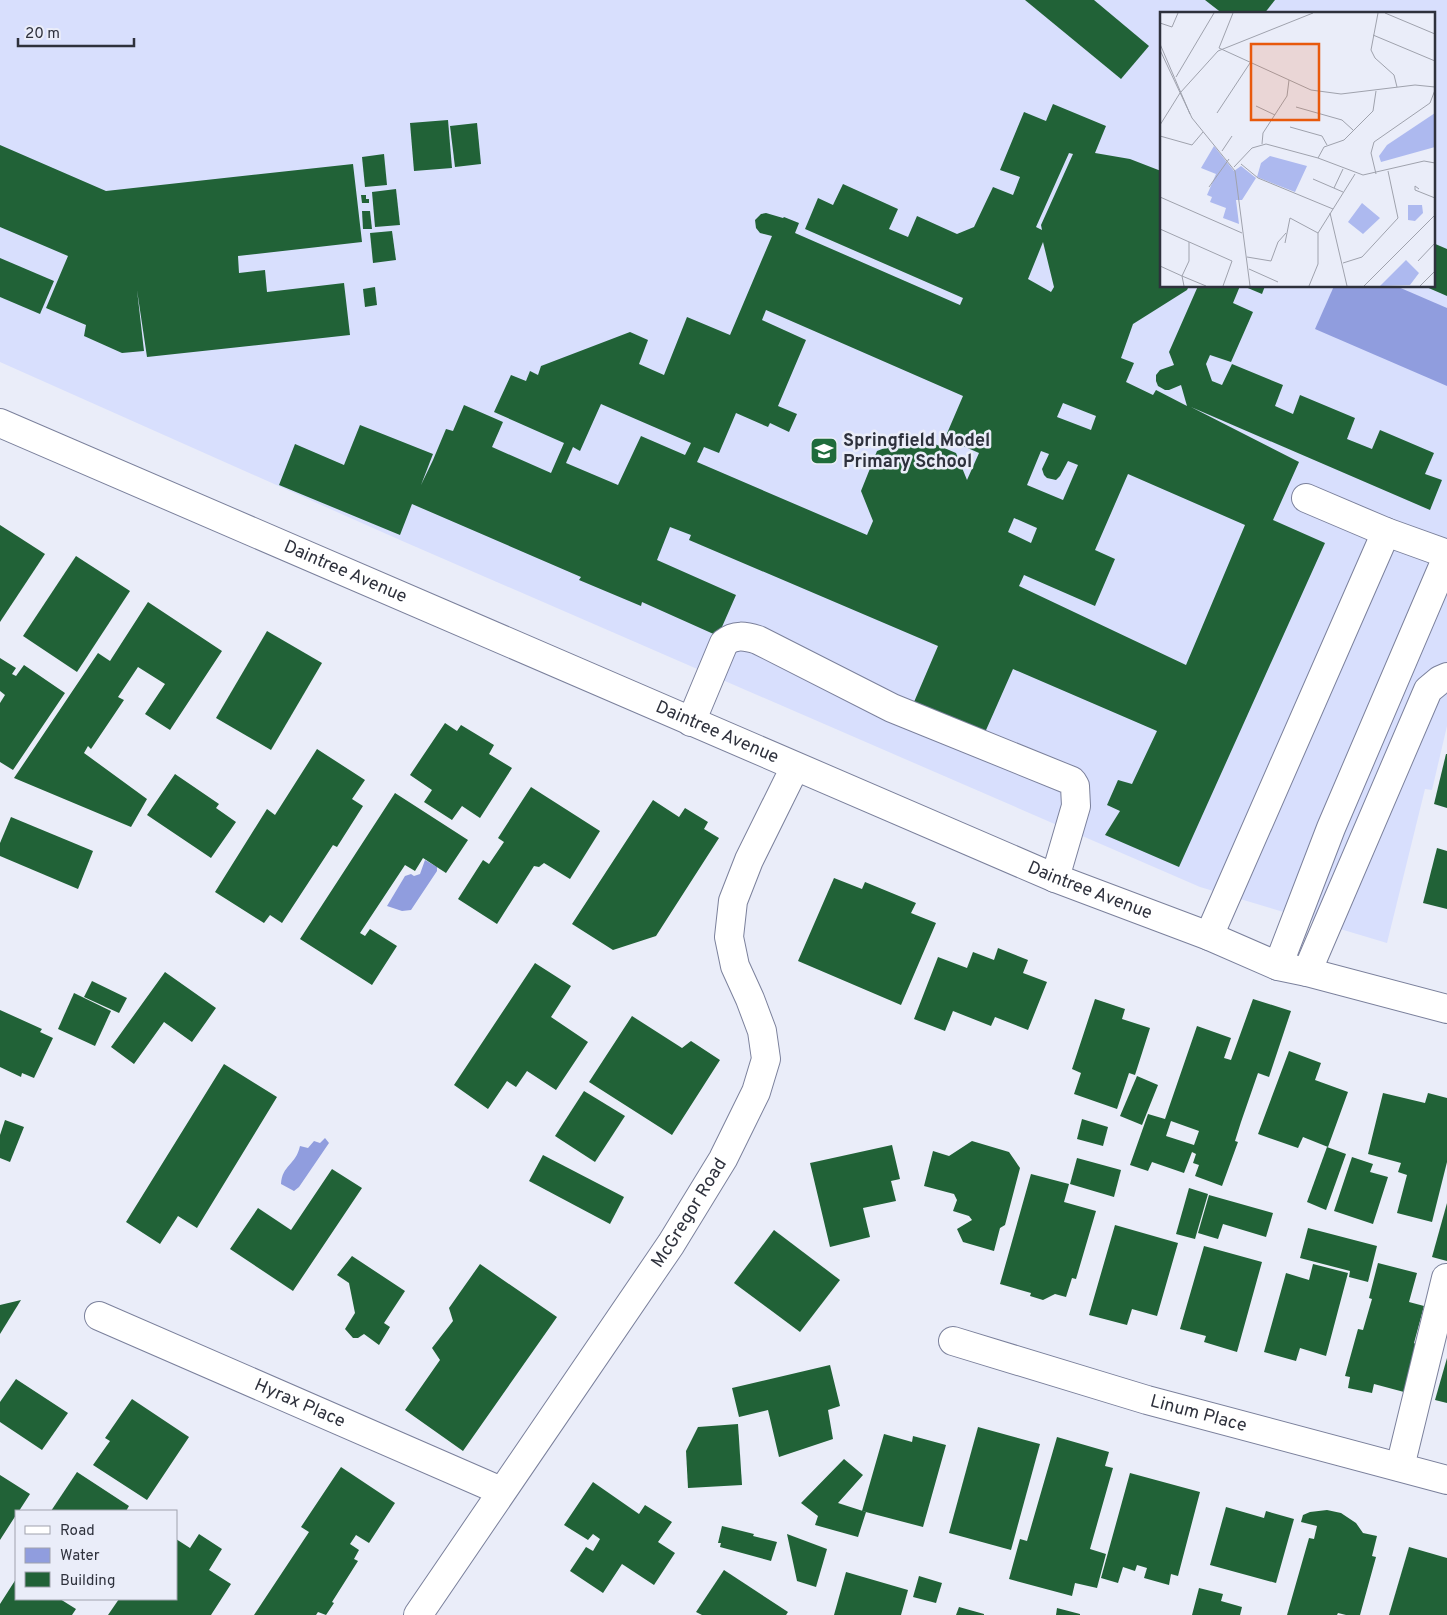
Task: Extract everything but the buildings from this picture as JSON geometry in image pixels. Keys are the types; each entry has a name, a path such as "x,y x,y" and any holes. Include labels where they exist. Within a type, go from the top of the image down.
{"street":[{"name":"Daintree Avenue","path":"0,423 1055,878 1209,936 1278,966 1447,1009"},
{"path":"1278,966 1331,828 1447,556 1306,498"},
{"path":"1209,936 1386,532"},
{"path":"691,722 724,643 729,638 737,636 758,640 892,708 1072,781 1075,786 1076,806 1055,878"},
{"path":"1307,972 1428,690 1447,677"},
{"name":"McGregor Road","path":"418,1615 670,1244 723,1159 756,1092 766,1059 762,1031 735,966 729,937 733,902 749,860 795,767"},
{"path":"1400,1468 1446,1278"},
{"name":"Hyrax Place","path":"98,1316 501,1491"},
{"name":"Linum Place","path":"953,1341 1147,1400 1447,1480"}],"shaded area":[{"name":"Springfield Model Primary School","path":"0,0 1447,0 1447,726 1432,790 1425,789 1387,943 1200,887 400,540 0,362"}],"water":[{"path":"1333,288 1401,288 1447,308 1447,386 1315,329"},
{"path":"425,860 437,867 437,871 411,910 402,911 387,906 405,876 420,874"},
{"path":"325,1138 329,1143 299,1187 294,1191 281,1184 286,1169 300,1146 308,1148 314,1141 320,1143"}],"place":[{"name":"Springfield Model Primary School","path":"824,451"}]}
